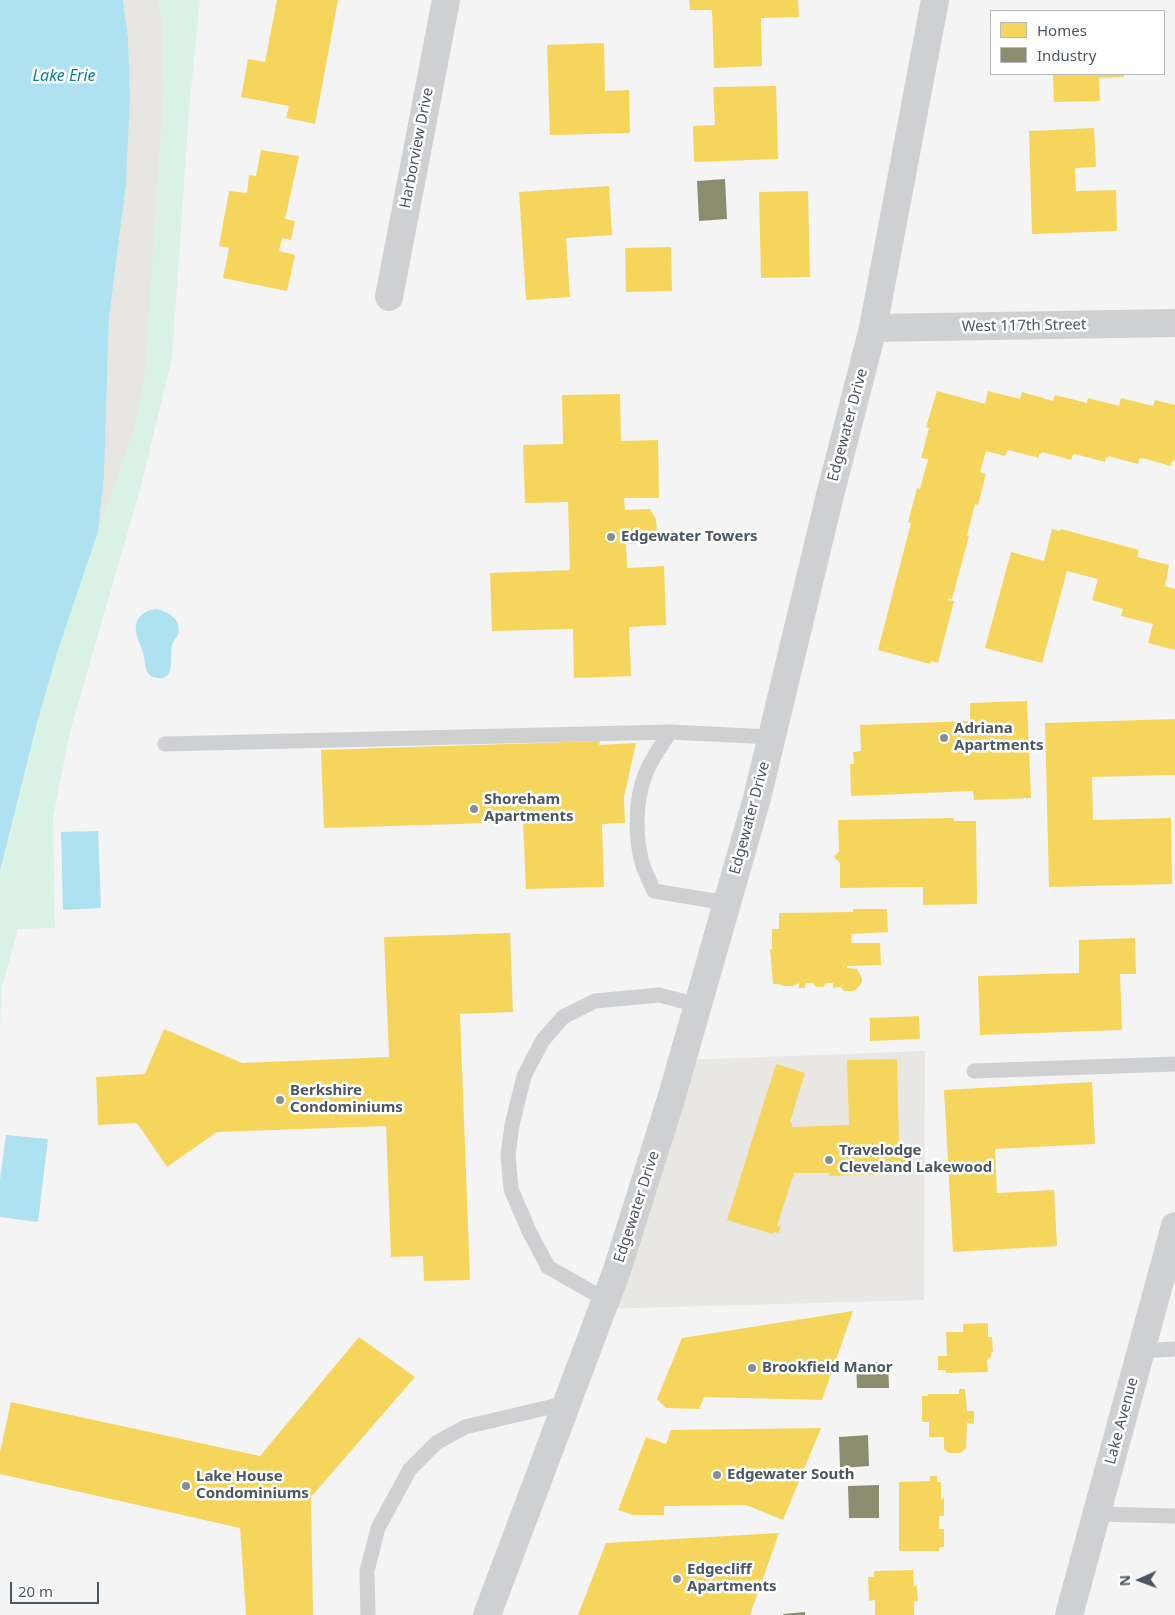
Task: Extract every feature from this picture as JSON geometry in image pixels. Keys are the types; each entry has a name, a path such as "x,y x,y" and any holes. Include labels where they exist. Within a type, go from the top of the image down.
{"street":[{"name":"Harborview Drive","path":"389,297 446,0"},
{"name":"Edgewater Drive","path":"487,1615 606,1300 671,1099 757,798 830,495 873,328 935,0"},
{"name":"West 117th Street","path":"873,328 1175,323"},
{"name":"Lake Avenue","path":"1069,1615 1175,1226"}],"lane":[{"path":"165,744 670,732 771,738"},
{"path":"670,732 656,753 645,776 639,803 638,833 643,863 654,891 727,903"},
{"path":"606,1300 548,1267 529,1231 511,1189 508,1155 512,1125 524,1076 543,1040 563,1017 595,1001 658,995 698,1005"},
{"path":"974,1071 1175,1064"},
{"path":"1141,1351 1175,1349"},
{"path":"368,1615 367,1571 378,1528 410,1468 436,1443 465,1426 567,1403"},
{"path":"1096,1514 1175,1516"}],"shaded area":[{"path":"925,1051 924,1300 602,1309 682,1060"}],"green space":[{"path":"158,0 200,0 189,111 172,359 139,493 71,728 53,817 55,928 18,929 2,987 0,1028 0,871 37,723 58,650 108,503 150,277 164,91 162,22"}],"sand":[{"path":"123,0 158,0 162,22 164,91 144,382 134,427 98,532 104,478 109,319 126,185 130,96 128,37"}],"water":[{"name":"Lake Erie","path":"0,0 123,0 128,37 130,96 126,185 109,319 104,478 98,532 58,650 37,723 0,871"},
{"path":"156,609 170,614 176,621 179,629 171,649 170,672 163,678 153,677 147,672 136,631 137,622 141,616 148,611"},
{"path":"98,831 101,908 63,910 61,832"},
{"path":"6,1135 48,1139 38,1222 0,1217 0,1180"}],"building: Homes":[{"path":"277,0 338,0 315,124 286,118 289,106 241,97 248,59 265,62"},
{"path":"689,0 798,0 799,17 761,18 762,66 714,68 712,10 690,10"},
{"path":"604,43 605,91 629,90 630,133 550,135 547,45"},
{"path":"1053,75 1124,75 1124,77 1099,78 1100,101 1054,102"},
{"path":"776,86 778,159 694,162 693,126 715,125 713,87"},
{"path":"1094,128 1096,167 1075,168 1076,191 1116,190 1117,231 1032,234 1029,131"},
{"path":"261,150 299,156 285,219 295,221 291,240 282,238 279,251 295,255 287,291 223,278 229,248 219,246 229,191 247,193 249,175 256,176"},
{"path":"609,186 612,235 566,238 570,297 526,300 519,192"},
{"path":"808,191 810,277 761,278 759,192"},
{"path":"671,247 672,291 626,292 625,248"},
{"path":"937,391 985,404 988,391 1020,399 1022,392 1053,401 1055,395 1087,403 1088,398 1119,406 1121,398 1153,406 1155,400 1175,405 1175,460 1172,461 1171,466 1142,458 1139,459 1138,464 1108,456 1105,462 1075,454 1071,460 1042,452 1039,454 1039,458 1008,450 1005,456 986,451 980,472 986,474 978,505 975,504 967,536 969,536 952,599 949,598 948,600 954,601 938,663 931,661 930,664 878,650 911,523 908,522 917,488 920,489 928,459 921,458 929,428 926,427"},
{"name":"Edgewater Towers","path":"620,394 621,441 658,440 659,498 624,498 625,510 650,509 656,519 657,531 651,543 626,544 627,568 664,566 666,625 629,627 631,676 574,678 573,629 492,631 490,573 570,570 568,502 525,503 523,445 563,444 562,395"},
{"path":"1052,529 1060,531 1061,529 1139,550 1137,557 1169,565 1165,586 1175,589 1175,650 1148,643 1153,624 1121,616 1123,609 1092,600 1098,579 1067,571 1042,663 985,648 1011,552 1044,561"},
{"name":"Adriana Apartments","path":"1027,701 1031,798 974,800 973,791 851,796 850,764 854,764 853,752 861,751 860,725 970,721 970,703"},
{"path":"1175,719 1175,775 1092,777 1093,820 1171,818 1172,884 1049,887 1045,723"},
{"name":"Shoreham Apartments","path":"600,741 599,745 636,743 624,797 625,823 602,824 604,887 526,889 523,822 324,828 321,750"},
{"path":"953,818 954,821 976,821 977,904 923,905 923,887 840,888 840,863 834,857 839,851 838,820"},
{"path":"853,909 887,909 888,932 851,934 852,943 880,943 881,965 847,966 847,968 857,969 862,978 862,982 857,989 844,991 840,986 833,988 833,983 826,983 823,987 816,987 813,983 806,983 805,988 799,988 799,983 793,986 773,984 770,949 772,949 772,929 779,929 779,913 853,912"},
{"name":"Berkshire Condominiums","path":"510,933 513,1012 460,1014 470,1280 424,1281 423,1256 391,1257 386,1126 217,1132 167,1167 137,1123 98,1125 96,1077 145,1074 164,1029 242,1063 389,1057 384,937"},
{"path":"1135,938 1136,974 1120,974 1122,1030 980,1035 978,976 1079,973 1079,940"},
{"path":"919,1016 920,1039 870,1041 870,1018"},
{"name":"Travelodge Cleveland Lakewood","path":"897,1059 899,1146 913,1146 914,1173 829,1176 829,1173 794,1173 777,1226 781,1227 778,1233 774,1232 773,1234 727,1220 776,1064 805,1073 790,1122 792,1127 849,1125 847,1060"},
{"path":"1092,1082 1095,1144 995,1149 997,1193 1054,1190 1057,1246 953,1252 944,1090"},
{"name":"Brookfield Manor","path":"853,1311 822,1400 704,1397 699,1409 666,1408 657,1399 682,1338"},
{"path":"988,1323 988,1337 992,1337 993,1352 987,1360 988,1372 946,1373 946,1370 938,1370 938,1356 947,1356 946,1332 963,1332 963,1324"},
{"name":"Lake House Condominiums","path":"359,1337 415,1377 311,1497 313,1615 246,1615 240,1528 0,1474 0,1452 11,1402 260,1456"},
{"path":"959,1389 965,1389 967,1411 974,1411 974,1424 967,1423 966,1448 961,1453 949,1453 944,1449 944,1437 929,1437 929,1422 922,1422 922,1396 928,1396 928,1394 959,1394"},
{"name":"Edgewater South","path":"821,1428 783,1520 746,1505 664,1506 664,1515 633,1515 618,1510 646,1437 666,1444 671,1430"},
{"path":"930,1476 937,1476 937,1482 941,1482 941,1499 944,1498 944,1516 939,1516 939,1529 944,1529 944,1547 939,1547 939,1551 899,1551 899,1482 930,1481"},
{"name":"Edgecliff Apartments","path":"779,1533 750,1615 578,1615 606,1543"},
{"path":"913,1570 914,1586 917,1586 918,1601 914,1602 914,1615 875,1615 875,1600 869,1601 868,1577 874,1577 874,1571"}],"building: Industry":[{"path":"725,179 727,219 699,221 697,181"},
{"path":"856,1362 888,1362 889,1388 857,1388"},
{"path":"868,1435 869,1466 840,1468 839,1437"},
{"path":"879,1485 879,1518 849,1518 848,1486"},
{"path":"805,1612 805,1615 783,1615 783,1614"}],"place":[{"name":"Edgewater Towers","path":"611,537"},
{"name":"Adriana Apartments","path":"944,738"},
{"name":"Shoreham Apartments","path":"474,809"},
{"name":"Berkshire Condominiums","path":"280,1100"},
{"name":"Travelodge Cleveland Lakewood","path":"829,1160"},
{"name":"Brookfield Manor","path":"752,1368"},
{"name":"Edgewater South","path":"717,1475"},
{"name":"Lake House Condominiums","path":"186,1486"},
{"name":"Edgecliff Apartments","path":"677,1579"}]}
